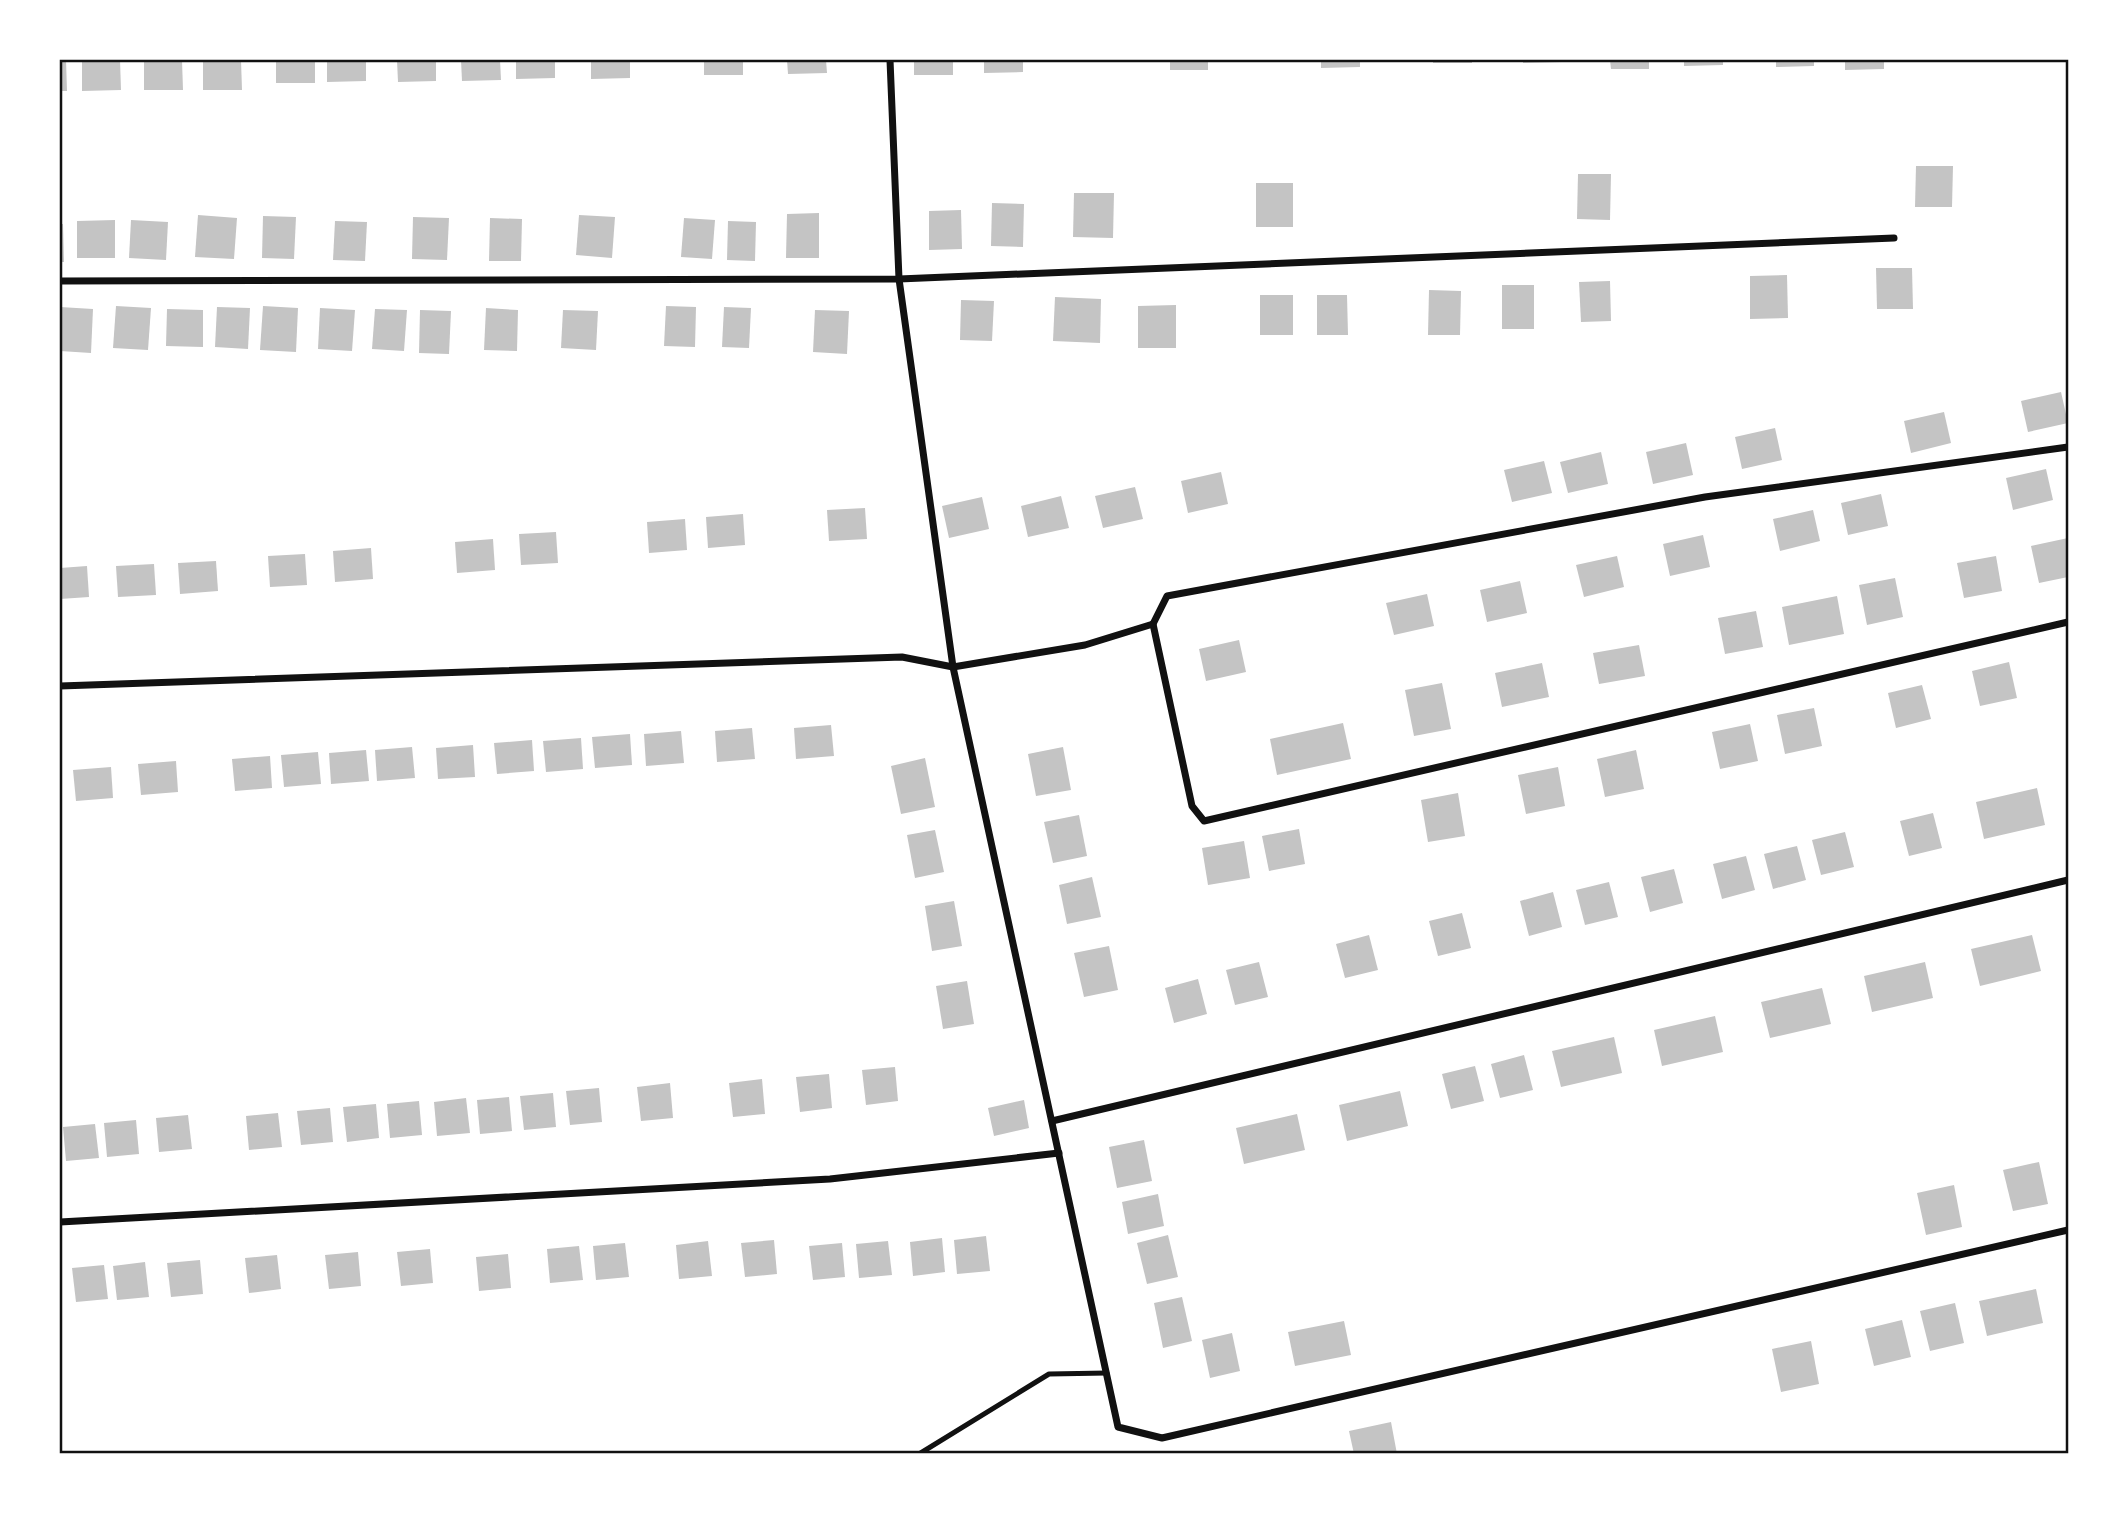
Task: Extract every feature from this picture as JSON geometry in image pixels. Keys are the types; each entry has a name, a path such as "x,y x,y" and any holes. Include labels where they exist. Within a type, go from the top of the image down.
{"street":[{"path":"890,60 899,279 953,667 1118,1427 1162,1438 2068,1230"},
{"path":"60,281 899,279 1894,239"},
{"path":"2068,447 1705,497 1273,575 1167,596 1153,624 1192,806 1204,821 2068,622"},
{"path":"60,686 902,657 953,667 1086,645 1153,624"},
{"path":"1052,1121 2068,880"},
{"path":"60,1222 830,1179 1059,1153"}],"lane":[{"path":"919,1454 1049,1374 1107,1373"}],"building":[{"path":"60,60 66,60 67,91 60,91"},
{"path":"82,60 120,60 121,90 82,91"},
{"path":"144,60 182,60 183,90 144,90"},
{"path":"203,60 241,60 242,90 203,90"},
{"path":"276,60 315,60 315,83 276,83"},
{"path":"327,60 366,60 366,81 327,82"},
{"path":"397,60 436,60 436,81 398,82"},
{"path":"461,60 500,60 501,80 462,81"},
{"path":"516,60 555,60 555,78 516,79"},
{"path":"591,60 630,60 630,78 591,79"},
{"path":"704,60 743,60 743,75 704,75"},
{"path":"787,60 826,60 827,73 788,74"},
{"path":"914,60 953,60 953,75 914,75"},
{"path":"984,60 1023,60 1023,72 984,73"},
{"path":"1170,60 1208,60 1208,70 1170,70"},
{"path":"1321,60 1360,60 1360,67 1321,68"},
{"path":"1433,60 1472,60 1472,63 1433,63"},
{"path":"1523,60 1562,60 1562,62 1523,63"},
{"path":"1610,60 1649,60 1649,69 1611,69"},
{"path":"1684,60 1723,60 1723,65 1684,66"},
{"path":"1776,60 1814,60 1814,66 1776,67"},
{"path":"1845,60 1884,60 1884,69 1845,70"},
{"path":"1916,166 1953,166 1952,207 1915,207"},
{"path":"1578,174 1611,174 1610,220 1577,219"},
{"path":"1256,183 1293,183 1293,227 1256,227"},
{"path":"1074,193 1114,193 1113,238 1073,237"},
{"path":"992,203 1024,204 1023,247 991,246"},
{"path":"961,210 962,249 929,250 929,211"},
{"path":"819,213 819,258 786,258 787,214"},
{"path":"198,215 237,218 234,259 195,257"},
{"path":"579,215 615,217 612,258 576,255"},
{"path":"263,216 296,217 294,259 262,258"},
{"path":"413,217 449,218 447,260 412,259"},
{"path":"490,218 522,219 521,261 489,261"},
{"path":"684,218 715,220 712,259 681,257"},
{"path":"115,220 115,258 77,258 77,221"},
{"path":"131,220 168,222 166,260 129,258"},
{"path":"335,221 367,222 365,261 333,260"},
{"path":"728,221 756,222 755,261 727,260"},
{"path":"60,224 63,224 64,262 60,262"},
{"path":"1876,268 1912,268 1913,309 1877,309"},
{"path":"1787,275 1788,318 1750,319 1750,276"},
{"path":"1610,281 1611,321 1581,322 1579,282"},
{"path":"1502,285 1534,285 1534,329 1502,329"},
{"path":"1429,290 1461,291 1460,335 1428,335"},
{"path":"1260,295 1293,295 1293,335 1260,335"},
{"path":"1317,295 1347,295 1348,335 1317,335"},
{"path":"1055,297 1101,299 1100,343 1053,341"},
{"path":"961,300 994,301 992,341 960,340"},
{"path":"1176,305 1176,348 1138,348 1138,306"},
{"path":"116,306 151,308 148,350 113,348"},
{"path":"263,306 298,308 296,352 260,350"},
{"path":"666,306 696,307 695,347 664,346"},
{"path":"60,307 93,309 91,353 60,351"},
{"path":"217,307 250,308 248,349 215,347"},
{"path":"724,307 751,308 749,348 722,347"},
{"path":"320,308 355,310 352,351 318,349"},
{"path":"486,308 518,310 517,351 484,350"},
{"path":"167,309 203,310 203,347 166,346"},
{"path":"375,309 407,310 404,351 372,349"},
{"path":"420,310 451,311 449,354 419,353"},
{"path":"563,310 598,311 596,350 561,348"},
{"path":"815,310 849,311 847,354 813,352"},
{"path":"2061,392 2068,423 2028,432 2021,401"},
{"path":"1944,412 1951,443 1911,453 1904,421"},
{"path":"1775,428 1782,460 1742,469 1735,437"},
{"path":"1686,443 1693,475 1653,484 1646,452"},
{"path":"1601,452 1608,484 1568,493 1560,462"},
{"path":"1544,461 1552,493 1512,502 1504,470"},
{"path":"2046,469 2053,500 2013,510 2006,478"},
{"path":"1221,472 1228,504 1188,513 1181,481"},
{"path":"1135,487 1143,519 1103,528 1095,496"},
{"path":"1881,494 1888,526 1848,535 1841,503"},
{"path":"1061,496 1069,528 1028,537 1021,506"},
{"path":"982,497 989,529 949,538 942,506"},
{"path":"865,508 867,539 829,541 827,510"},
{"path":"1813,510 1820,541 1780,551 1773,519"},
{"path":"743,514 745,545 708,548 706,517"},
{"path":"685,519 687,550 649,553 647,522"},
{"path":"556,532 558,563 521,565 519,534"},
{"path":"1703,535 1710,567 1670,576 1663,544"},
{"path":"2068,538 2068,577 2039,583 2031,546"},
{"path":"493,539 495,570 457,573 455,542"},
{"path":"371,548 373,579 335,582 333,551"},
{"path":"305,554 307,585 270,587 268,556"},
{"path":"1617,556 1624,587 1584,597 1576,565"},
{"path":"1996,556 2002,591 1964,598 1957,563"},
{"path":"216,561 218,591 180,594 178,563"},
{"path":"154,564 156,595 118,597 116,566"},
{"path":"87,566 89,597 60,599 60,568"},
{"path":"1895,578 1903,617 1867,625 1859,585"},
{"path":"1520,581 1527,613 1487,622 1480,590"},
{"path":"1427,594 1434,626 1394,635 1386,603"},
{"path":"1837,596 1844,634 1789,645 1782,607"},
{"path":"1756,611 1763,647 1725,654 1718,618"},
{"path":"1239,640 1246,672 1206,681 1199,649"},
{"path":"1639,645 1645,676 1599,684 1593,653"},
{"path":"2009,662 2017,698 1980,706 1972,671"},
{"path":"1542,663 1549,697 1502,707 1495,673"},
{"path":"1442,683 1451,729 1414,736 1405,690"},
{"path":"1922,685 1931,719 1896,728 1888,693"},
{"path":"1814,708 1822,746 1785,754 1777,715"},
{"path":"1343,723 1351,759 1277,775 1270,739"},
{"path":"1750,724 1758,761 1720,769 1712,732"},
{"path":"831,725 834,756 796,759 794,728"},
{"path":"752,728 755,759 717,762 715,731"},
{"path":"681,731 684,763 646,766 644,734"},
{"path":"630,734 632,765 595,768 592,737"},
{"path":"581,738 583,769 546,772 543,741"},
{"path":"532,740 534,771 497,774 494,743"},
{"path":"473,745 475,777 438,779 436,748"},
{"path":"412,747 415,778 377,781 375,750"},
{"path":"1063,747 1071,790 1036,796 1028,754"},
{"path":"366,750 369,781 331,784 329,753"},
{"path":"1636,750 1644,789 1605,797 1597,759"},
{"path":"318,752 321,784 284,787 281,755"},
{"path":"270,756 272,788 235,791 232,759"},
{"path":"925,758 935,807 901,814 891,766"},
{"path":"176,761 178,792 141,795 138,764"},
{"path":"111,767 113,798 76,801 73,770"},
{"path":"1558,767 1565,806 1526,814 1518,775"},
{"path":"2037,788 2045,825 1984,839 1976,802"},
{"path":"1458,793 1465,836 1428,842 1421,800"},
{"path":"1933,813 1942,848 1909,856 1900,821"},
{"path":"1079,815 1087,856 1053,863 1044,822"},
{"path":"1299,829 1305,864 1269,871 1262,836"},
{"path":"935,830 944,872 915,878 907,835"},
{"path":"1845,832 1854,867 1821,875 1812,840"},
{"path":"1244,841 1250,878 1208,885 1202,848"},
{"path":"1797,846 1806,880 1773,889 1764,854"},
{"path":"1746,856 1755,890 1722,899 1713,864"},
{"path":"1674,869 1683,903 1650,912 1641,877"},
{"path":"1092,877 1101,917 1067,924 1059,885"},
{"path":"1609,882 1618,917 1585,925 1576,890"},
{"path":"1553,892 1562,927 1529,936 1520,901"},
{"path":"954,901 962,946 932,951 925,906"},
{"path":"1462,913 1471,948 1438,956 1429,921"},
{"path":"1369,935 1378,970 1345,978 1336,944"},
{"path":"2032,935 2041,971 1980,986 1971,949"},
{"path":"1109,946 1118,990 1084,997 1074,953"},
{"path":"1259,962 1268,997 1235,1005 1226,970"},
{"path":"1925,962 1933,998 1872,1012 1864,976"},
{"path":"1198,979 1207,1014 1174,1023 1165,988"},
{"path":"967,981 974,1024 943,1029 936,986"},
{"path":"1822,988 1831,1024 1770,1038 1761,1002"},
{"path":"1715,1016 1723,1052 1662,1066 1654,1030"},
{"path":"1614,1037 1622,1073 1561,1087 1552,1051"},
{"path":"1524,1055 1533,1090 1500,1098 1491,1064"},
{"path":"1475,1066 1484,1101 1451,1109 1442,1074"},
{"path":"895,1067 898,1101 866,1105 862,1070"},
{"path":"829,1074 832,1108 800,1112 796,1077"},
{"path":"762,1079 765,1114 733,1117 729,1083"},
{"path":"670,1083 673,1118 641,1121 637,1087"},
{"path":"599,1088 602,1122 570,1125 566,1091"},
{"path":"1400,1091 1408,1126 1347,1141 1339,1105"},
{"path":"553,1093 556,1127 524,1130 520,1096"},
{"path":"509,1097 512,1131 480,1134 477,1100"},
{"path":"466,1098 470,1133 437,1136 434,1102"},
{"path":"1024,1100 1029,1128 994,1136 988,1108"},
{"path":"419,1101 422,1135 390,1138 387,1104"},
{"path":"376,1104 379,1138 347,1142 343,1107"},
{"path":"330,1108 333,1142 301,1145 297,1111"},
{"path":"278,1113 282,1147 249,1150 246,1116"},
{"path":"1297,1114 1305,1150 1244,1164 1236,1128"},
{"path":"188,1115 192,1149 159,1152 156,1118"},
{"path":"136,1120 139,1154 107,1157 104,1123"},
{"path":"95,1124 99,1158 66,1161 63,1127"},
{"path":"1144,1140 1152,1181 1117,1188 1109,1147"},
{"path":"2039,1162 2048,1204 2013,1211 2003,1170"},
{"path":"1954,1185 1962,1227 1926,1235 1917,1193"},
{"path":"1158,1194 1164,1226 1128,1234 1122,1202"},
{"path":"1168,1235 1178,1277 1147,1284 1137,1243"},
{"path":"986,1236 990,1271 957,1274 954,1240"},
{"path":"942,1238 945,1272 913,1276 910,1242"},
{"path":"774,1240 777,1274 745,1277 741,1243"},
{"path":"708,1241 712,1276 679,1279 676,1245"},
{"path":"888,1241 892,1275 859,1278 856,1244"},
{"path":"625,1243 629,1277 596,1280 593,1246"},
{"path":"842,1243 845,1277 813,1280 809,1246"},
{"path":"579,1246 583,1280 550,1283 547,1249"},
{"path":"430,1249 433,1283 401,1286 397,1252"},
{"path":"358,1252 361,1286 329,1289 325,1255"},
{"path":"508,1254 511,1288 479,1291 476,1257"},
{"path":"277,1255 281,1289 249,1293 245,1258"},
{"path":"200,1260 203,1294 171,1297 167,1263"},
{"path":"145,1262 149,1297 117,1300 113,1266"},
{"path":"104,1265 108,1299 76,1302 72,1268"},
{"path":"2036,1289 2043,1323 1987,1336 1979,1301"},
{"path":"1182,1297 1192,1341 1163,1348 1154,1303"},
{"path":"1955,1303 1964,1343 1930,1351 1920,1311"},
{"path":"1902,1320 1911,1357 1874,1366 1865,1329"},
{"path":"1344,1321 1351,1355 1295,1366 1288,1332"},
{"path":"1232,1333 1240,1371 1210,1378 1202,1340"},
{"path":"1811,1341 1819,1384 1781,1392 1772,1349"},
{"path":"1391,1422 1397,1454 1354,1454 1349,1431"}]}
